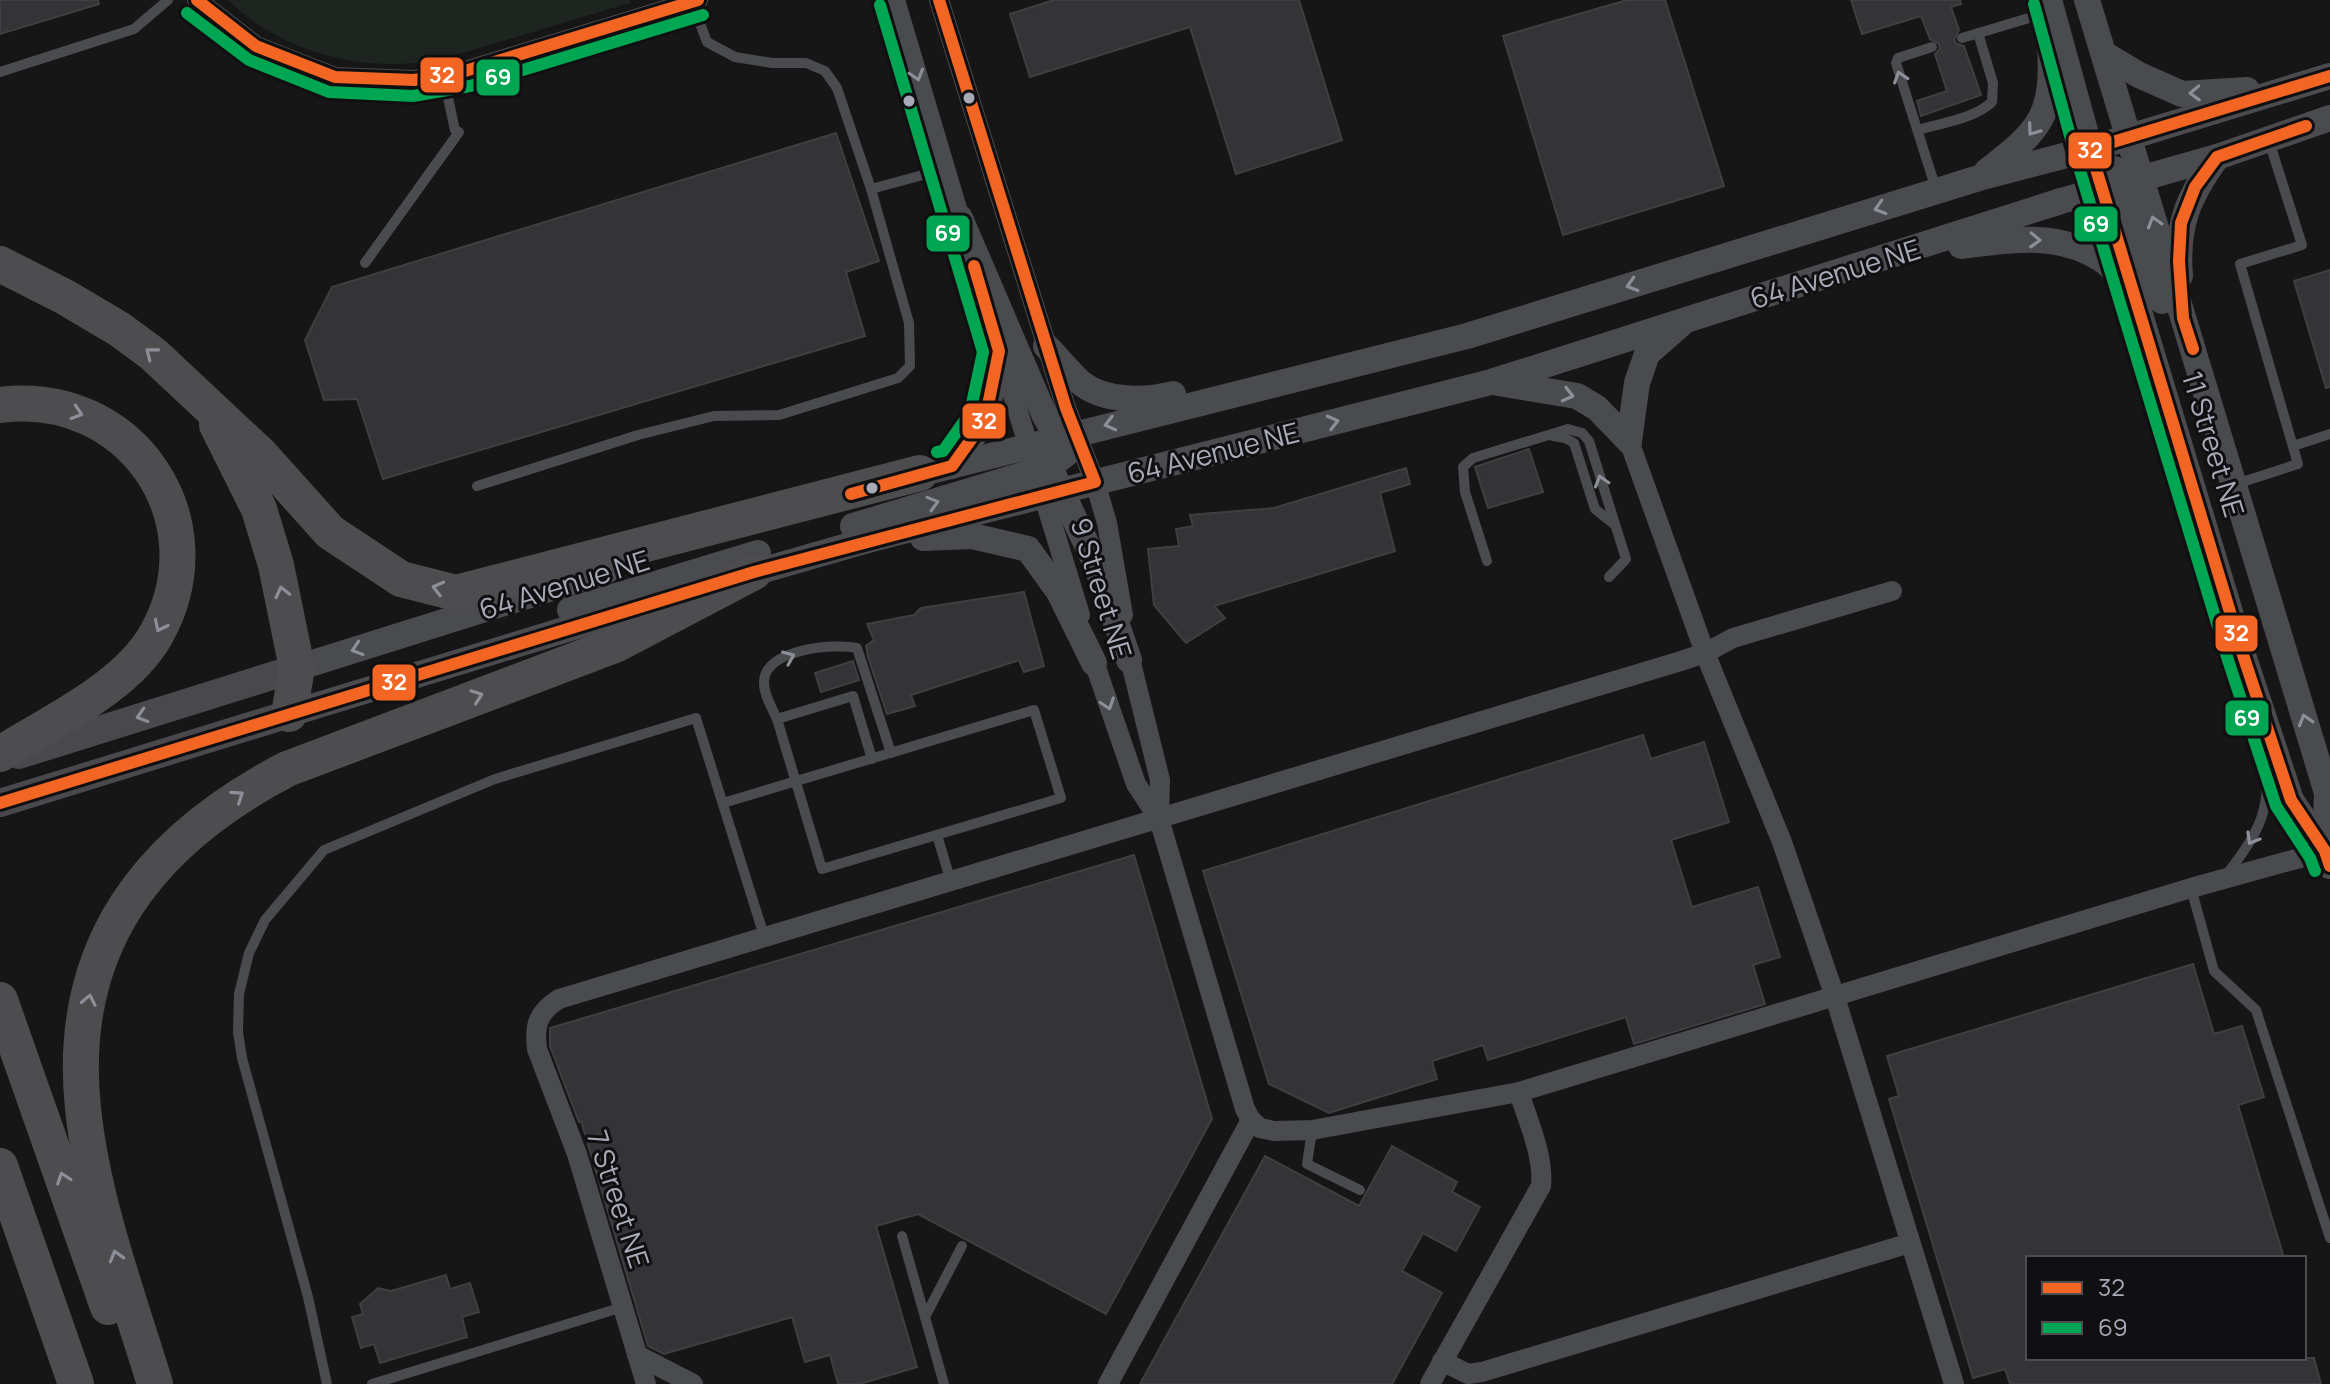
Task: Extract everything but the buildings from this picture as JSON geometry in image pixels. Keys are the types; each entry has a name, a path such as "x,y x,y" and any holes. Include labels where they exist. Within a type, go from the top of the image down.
{"highway":[{"path":"0,264 119,329 184,381 261,455 330,532 401,579 456,593 936,469"},
{"path":"0,405 28,404 68,409 117,433 142,458 163,489 178,548 174,590 167,612 156,635 140,657 91,698 0,754"},
{"path":"207,406 259,509 282,594 297,668 289,714"},
{"path":"155,1384 96,1185 82,1106 81,1067 83,1029 98,966 119,916 146,876 176,844 249,788 287,769 615,645 754,572"},
{"path":"0,1000 135,1384"},
{"path":"0,1166 76,1384"}],"main road":[{"name":"64 Avenue NE","path":"0,761 297,668"},
{"name":"64 Avenue NE","path":"0,803 289,714"}],"street":[{"path":"895,0 1029,445"},
{"name":"9 Street NE","path":"939,0 1046,346 1056,464 1094,663 1136,784 1159,819 1245,1109 1251,1120"},
{"name":"11 Street NE","path":"2087,0 2128,137 2122,185 2136,296 2243,655 2291,800 2328,859"},
{"path":"198,1 256,46 335,77 414,80 465,71 683,2"},
{"path":"2049,4 2090,149 2114,169 2122,185 2134,228 2246,524"},
{"path":"1979,178 2023,143 2044,114 2052,73 2049,4"},
{"path":"2104,54 2139,75 2182,94 2301,85"},
{"name":"64 Avenue NE","path":"289,714 868,540 1056,464 1391,353 1467,336 1979,178 2090,149 2330,76"},
{"name":"64 Avenue NE","path":"297,668 936,469 1029,445 1056,464 1095,482 1491,382 2061,201 2217,157 2330,118"},
{"path":"2183,318 2179,261 2181,223 2195,187 2217,157"},
{"name":"11 Street NE","path":"2122,185 2183,318 2246,524 2327,793 2328,859"},
{"path":"960,218 1044,414 1056,464 1096,564 1129,660"},
{"path":"1902,253 2018,239 2067,243 2103,260 2136,296"},
{"path":"1629,441 1637,383 1647,354 1687,319"},
{"path":"1046,346 1082,383 1092,389 1109,396 1136,398 1162,397 1343,351 1391,353"},
{"path":"936,469 985,420 999,351"},
{"path":"1491,382 1577,396 1597,408 1629,441 1705,653 1782,842 1835,997 1954,1384"},
{"path":"409,678 509,629 1056,464"},
{"name":"9 Street NE","path":"1056,464 1095,482 1112,545 1129,660 1160,780 1159,819"},
{"path":"868,540 972,536 1028,549 1059,592 1094,663"},
{"path":"765,939 1705,653 1733,638 1892,591"},
{"path":"1108,1384 1251,1120 1260,1128 1274,1131 1312,1130 1519,1092 2191,888 2328,859"},
{"name":"7 Street NE","path":"646,1384 577,1154 541,1064 535,1033 538,1018 544,1008 559,999 765,939"},
{"path":"1430,1384 1541,1186 1539,1159 1519,1092"},
{"path":"1442,1361 1468,1374 1482,1372 1910,1243"},
{"path":"637,1355 693,1384"}],"lane":[{"path":"0,72 134,29 168,0"},
{"path":"477,486 638,435 714,416 779,415 898,378 910,366 909,323 871,189 837,88 825,71 806,63 772,63 735,57 707,42 683,2"},
{"path":"1962,38 2049,4"},
{"path":"1918,130 1960,118 1992,102 1993,83 1978,33"},
{"path":"1932,47 1898,58 1896,63 1936,191"},
{"path":"365,263 457,131 443,75"},
{"path":"2234,485 2298,464 2240,264 2302,245 2269,139"},
{"path":"871,189 945,169"},
{"path":"1487,561 1465,492 1463,467 1473,458 1568,429 1582,433 1589,441 1626,559 1609,577"},
{"path":"2293,446 2330,434"},
{"path":"723,803 797,781 872,759 1034,710 1061,798 822,869 797,781 763,682 766,671 776,662 810,649 839,644 857,648 891,753"},
{"path":"2223,879 2252,843 2265,814 2267,770 2243,655"},
{"path":"777,719 853,696 872,759"},
{"path":"327,1384 308,1297 242,1058 238,1032 239,994 249,953 265,920 324,850 495,779 696,718 765,939"},
{"path":"937,835 951,882"},
{"path":"2191,888 2214,971 2256,1010 2330,1238"},
{"path":"1312,1130 1307,1164 1360,1190"},
{"path":"902,1236 944,1384"},
{"path":"925,1317 962,1246"},
{"path":"372,1384 623,1307"}],"shaded area":[{"path":"228,0 629,0 630,3 459,54 395,64 327,56 305,48 264,28"}],"transit line":[{"name":"32","path":"197,0 256,46 335,77 414,80 465,71 698,0"},
{"name":"32","path":"0,803 754,572 1095,482 1066,408 939,0"},
{"name":"69","path":"2034,4 2075,154 2228,660 2276,806 2310,858 2315,871"},
{"name":"69","path":"880,5 983,352 970,413 943,451 937,452"},
{"name":"69","path":"187,13 249,60 329,92 413,96 470,86 703,15"},
{"name":"32","path":"2330,76 2090,149 2243,655 2291,800 2325,851 2330,866"},
{"name":"32","path":"2193,349 2183,318 2179,261 2181,223 2195,187 2217,157 2306,126"},
{"name":"32","path":"851,494 952,466 985,420 999,351 974,266"}]}
